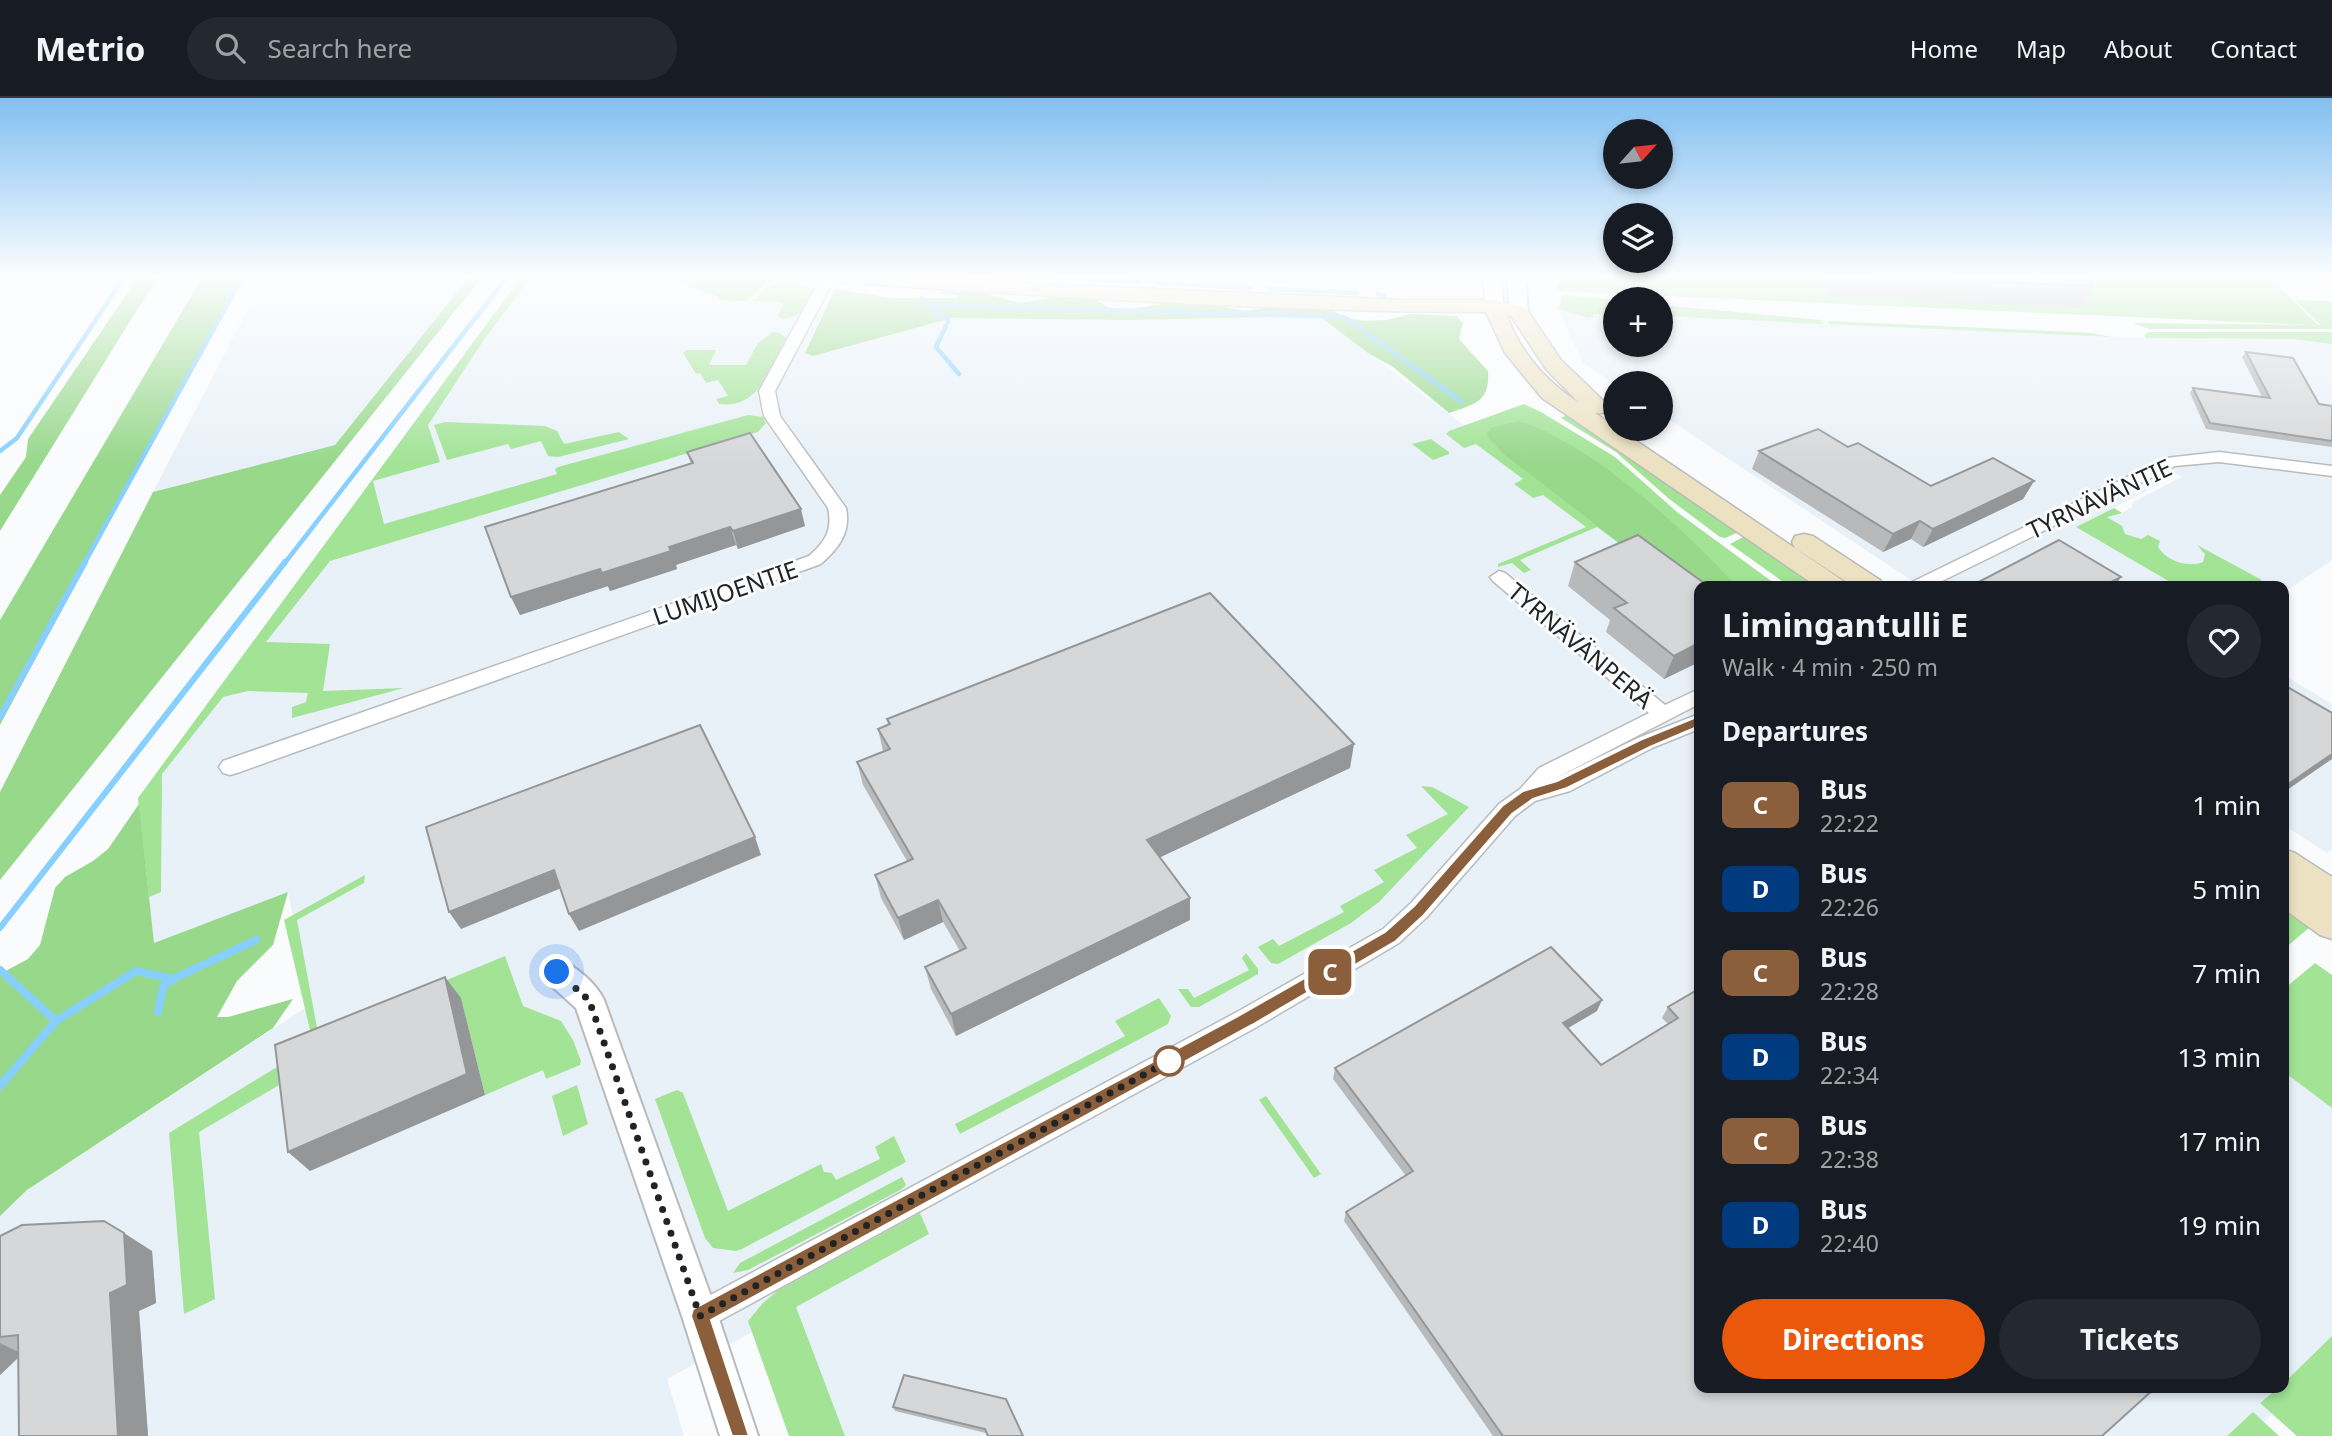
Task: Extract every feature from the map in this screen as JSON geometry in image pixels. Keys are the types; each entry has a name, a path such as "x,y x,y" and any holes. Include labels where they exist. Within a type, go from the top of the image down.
{"main road":[{"path":"1506,338 1532,376 1550,393 1826,581"},
{"path":"1529,338 1559,371 1603,410"},
{"path":"1650,441 1863,581"},
{"path":"2289,865 2332,894"},
{"path":"2289,895 2332,925"}],"street":[{"name":"LUMIJOENTIE","path":"230,767 802,566 827,550 836,538 842,522 837,508 772,416 767,391 795,338"},
{"name":"TYRNÄVÄNTIE","path":"1928,581 2172,461 2229,457 2332,471"},
{"name":"TYRNÄVÄNPERÄ","path":"1499,578 1662,713"},
{"path":"700,1316 1236,1026 1391,936 1419,910 1507,810 1528,795 1546,774 1694,698"},
{"path":"1528,795 1562,785 1645,743 1694,723"},
{"path":"557,972 589,1000 700,1316 739,1436"}],"shaded area":[{"path":"233,338 420,338 335,445 153,492"},
{"path":"476,338 811,338 805,352 813,356 877,338 1349,338 1694,599 1694,1393 2289,1393 2289,1064 2332,1097 2332,1353 2250,1436 845,1436 795,1308 667,1379 684,1436 0,1436 0,1216 27,1190 311,1004 288,892 154,944 138,798"},
{"path":"1572,338 1603,338 1603,357 1673,357 1673,338 2293,339 2332,344 2332,560 2289,589 2289,581 2174,581 2083,529 2113,513 2122,513 2132,507 2133,502 2182,477 2178,474 2077,527 2169,581 1912,581 1673,422 1673,371 1603,371 1603,376 1583,363"},
{"path":"2289,678 2332,704 2332,849 2327,853 2289,828"}],"green space":[{"path":"96,338 119,338 0,531 0,495 26,457 28,439"},
{"path":"166,338 207,338 0,725 0,620"},
{"path":"420,338 433,338 0,880 0,792 153,492 335,445"},
{"path":"476,338 485,338 428,425 440,462 373,481 384,524 557,474 555,469 558,467 748,415 763,417 766,423 758,432 330,561 266,642 330,644 323,691 404,688 292,718 292,707 306,702 308,693 248,691 223,697 162,774 161,892 149,897 138,798"},
{"path":"764,338 786,338 762,384 745,400 733,404 719,404 716,399 728,396 718,380 706,383 700,373 696,374 683,353 686,350 716,350 709,365 746,365 758,343"},
{"path":"812,338 877,338 813,356 805,353"},
{"path":"1349,338 1459,338 1488,371 1486,389 1483,396 1473,404 1449,413 1393,367"},
{"path":"2211,338 2332,338 2332,344 2293,339"},
{"path":"1524,404 1615,457 1677,512 1771,581 1694,581 1694,599 1597,527 1520,560 1531,570 1524,573 1512,563 1498,567 1498,564 1586,527 1543,495 1533,498 1514,484 1523,479 1476,444 1464,448 1446,434"},
{"path":"1568,414 1603,438 1603,441 1607,441 1739,532 1725,538 1720,537 1668,498 1616,452 1561,418"},
{"path":"1518,421 1575,447 1635,490 1691,540 1731,581 1694,581 1694,600 1505,455 1489,439 1487,433 1491,428"},
{"path":"445,422 545,426 557,431 564,444 619,432 629,439 558,457 548,456 541,441 511,449 508,444 447,460 434,425"},
{"path":"1431,439 1449,454 1433,460 1412,444"},
{"path":"2114,508 2122,513 2107,517 2122,526 2125,534 2141,539 2148,535 2160,541 2158,547 2172,559 2184,564 2203,562 2205,554 2197,545 2262,580 2168,581 2076,527"},
{"path":"1745,536 1810,581 1782,581 1730,544"},
{"path":"1421,786 1432,787 1469,807 1379,902 1351,923 1278,964 1271,963 1258,947 1273,939 1279,946 1344,912 1340,906 1384,882 1374,870 1417,848 1406,835 1448,814"},
{"path":"139,804 154,943 288,892 273,945 237,981 217,1017 228,1017 293,999 273,1028 27,1190 0,1216 0,974 28,959 40,945 55,888 65,877 108,849"},
{"path":"365,875 364,883 297,920 318,1033 505,956 523,1006 561,1021 573,1040 580,1065 546,1079 543,1070 485,1095 461,999 298,1074 199,1132 215,1299 184,1314 169,1133 290,1059 311,1034 284,920"},
{"path":"2289,912 2310,927 2289,945"},
{"path":"1246,953 1258,969 1258,974 1199,1007 1191,1007 1178,989 1188,989 1194,998 1249,970 1242,958"},
{"path":"2315,963 2332,975 2332,1108 2289,1076 2289,985"},
{"path":"1159,998 1171,1016 1168,1024 960,1134 955,1124 1125,1036 1115,1021"},
{"path":"577,1085 588,1124 563,1136 552,1096"},
{"path":"677,1090 683,1093 728,1211 821,1164 824,1172 832,1173 836,1180 880,1159 875,1147 894,1136 906,1162 742,1249 736,1251 713,1248 705,1238 655,1099"},
{"path":"1266,1096 1321,1174 1314,1178 1259,1100"},
{"path":"902,1177 906,1185 902,1189 748,1270 733,1273 740,1263"},
{"path":"920,1213 929,1234 796,1307 845,1436 789,1436 748,1321 777,1291"},
{"path":"2332,1336 2332,1436 2297,1436 2260,1403 2272,1393 2289,1393 2289,1378"},
{"path":"2253,1412 2279,1436 2227,1436"}],"building":[{"path":"2246,352 2293,358 2319,404 2332,406 2332,441 2210,423 2193,388 2270,398"},
{"path":"1818,429 1848,447 1858,443 1931,486 1993,458 2034,481 1933,529 1920,521 1893,534 1759,451"},
{"path":"750,433 801,509 733,531 730,527 669,547 671,551 602,573 600,569 511,597 485,527 693,463 687,452"},
{"path":"1638,535 1701,581 1694,581 1694,646 1674,656 1614,608 1627,603 1575,562"},
{"path":"2059,540 2121,577 2113,581 1981,581"},
{"path":"1210,593 1354,744 1147,840 1190,898 951,1014 925,967 966,948 938,900 898,918 875,875 913,859 857,762 890,749 878,729 890,724 887,719"},
{"path":"2289,688 2332,713 2332,754 2289,784"},
{"path":"700,725 755,837 569,914 554,870 449,912 426,827"},
{"path":"1551,947 1602,1000 1563,1023 1601,1065 1678,1018 1668,1007 1694,992 1694,1393 2149,1393 2102,1436 1503,1436 1346,1212 1413,1171 1335,1068"},
{"path":"445,977 467,1074 288,1152 275,1045"},
{"path":"104,1221 124,1233 127,1285 110,1293 118,1436 19,1436 18,1335 0,1337 0,1236 22,1225"},
{"path":"904,1375 1006,1399 1023,1436 988,1436 985,1429 893,1407"}],"waterway":[{"path":"0,451 17,438 83,338"},
{"path":"84,564 209,338"},
{"path":"284,564 459,338"},
{"path":"940,338 936,347 959,374"},
{"path":"1374,338 1461,401"},
{"path":"0,717 85,562"},
{"path":"0,928 285,562"},
{"path":"173,979 256,940 254,941"},
{"path":"0,970 56,1021"},
{"path":"56,1021 136,971 173,979"},
{"path":"158,1012 163,987 173,979"},
{"path":"0,1086 56,1021"}],"bus line":[{"name":"C","path":"739,1436 700,1316 1296,993 1391,936 1419,910 1507,810 1528,795 1562,785 1645,743 1694,723"}],"route":[{"path":"557,972 589,1000 700,1316 1171,1060 1169,1061"}]}
